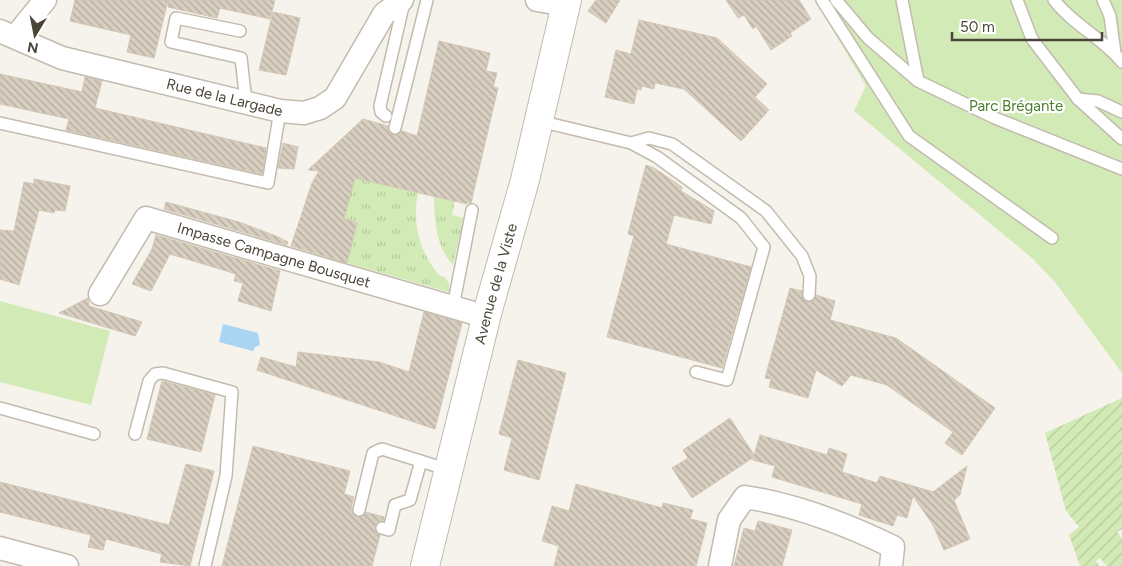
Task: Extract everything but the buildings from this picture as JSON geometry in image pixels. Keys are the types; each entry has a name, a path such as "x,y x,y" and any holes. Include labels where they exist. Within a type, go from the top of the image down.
{"street":[{"path":"8,34 46,0"},
{"name":"Rue de la Largade","path":"8,34 62,58 280,111 304,112 320,108 335,98 384,14 403,0"},
{"path":"537,0 566,3"},
{"name":"Avenue de la Viste","path":"431,558 449,470 487,317 525,180 537,120 566,3"},
{"name":"Impasse Campagne Bousquet","path":"100,294 146,218 487,317"},
{"path":"720,566 729,520 745,497 780,503 864,533 893,546 891,566"},
{"path":"0,548 67,566"}],"lane":[{"path":"386,116 381,112 380,106 403,0"},
{"path":"395,128 427,0"},
{"path":"822,0 909,136 1052,238"},
{"path":"836,0 868,38 918,81 995,118 1122,169"},
{"path":"902,0 918,81"},
{"path":"1017,0 1032,39 1078,99 1122,138"},
{"path":"1054,0 1065,15 1118,58"},
{"path":"1104,0 1110,16 1118,58"},
{"path":"240,31 176,18 171,42 241,58 246,102"},
{"path":"1078,99 1098,101 1122,112"},
{"path":"0,123 268,183 280,111"},
{"path":"537,120 631,143 657,157 741,218 764,247 727,380 696,372"},
{"path":"631,143 649,138 672,144 766,211 802,256 810,276 809,295"},
{"path":"453,307 472,210"},
{"path":"450,269 459,277"},
{"path":"135,434 149,381 155,374 163,373 232,392 226,476 205,566"},
{"path":"0,408 94,434"},
{"path":"359,510 373,453 382,449 449,470"},
{"path":"382,528 389,530 396,505 410,500 421,461"}],"green space":[{"name":"Parc Brégante","path":"815,0 1122,0 1122,373 1055,282 1033,259 854,111 866,86"},
{"path":"367,120 403,131 389,186 418,193 416,216 422,247 433,267 440,276 445,277 449,284 449,292 347,263 357,223 344,219"},
{"path":"434,196 455,201 452,215 464,218 453,265 443,250 437,233"},
{"path":"0,301 110,331 91,405 0,382"},
{"path":"1122,398 1122,529 1117,532 1122,539 1122,566 1107,566 1100,558 1096,561 1099,566 1080,566 1069,535 1079,527 1066,511 1045,433"}],"water":[{"path":"223,324 258,333 260,345 255,347 253,351 219,342"}]}
